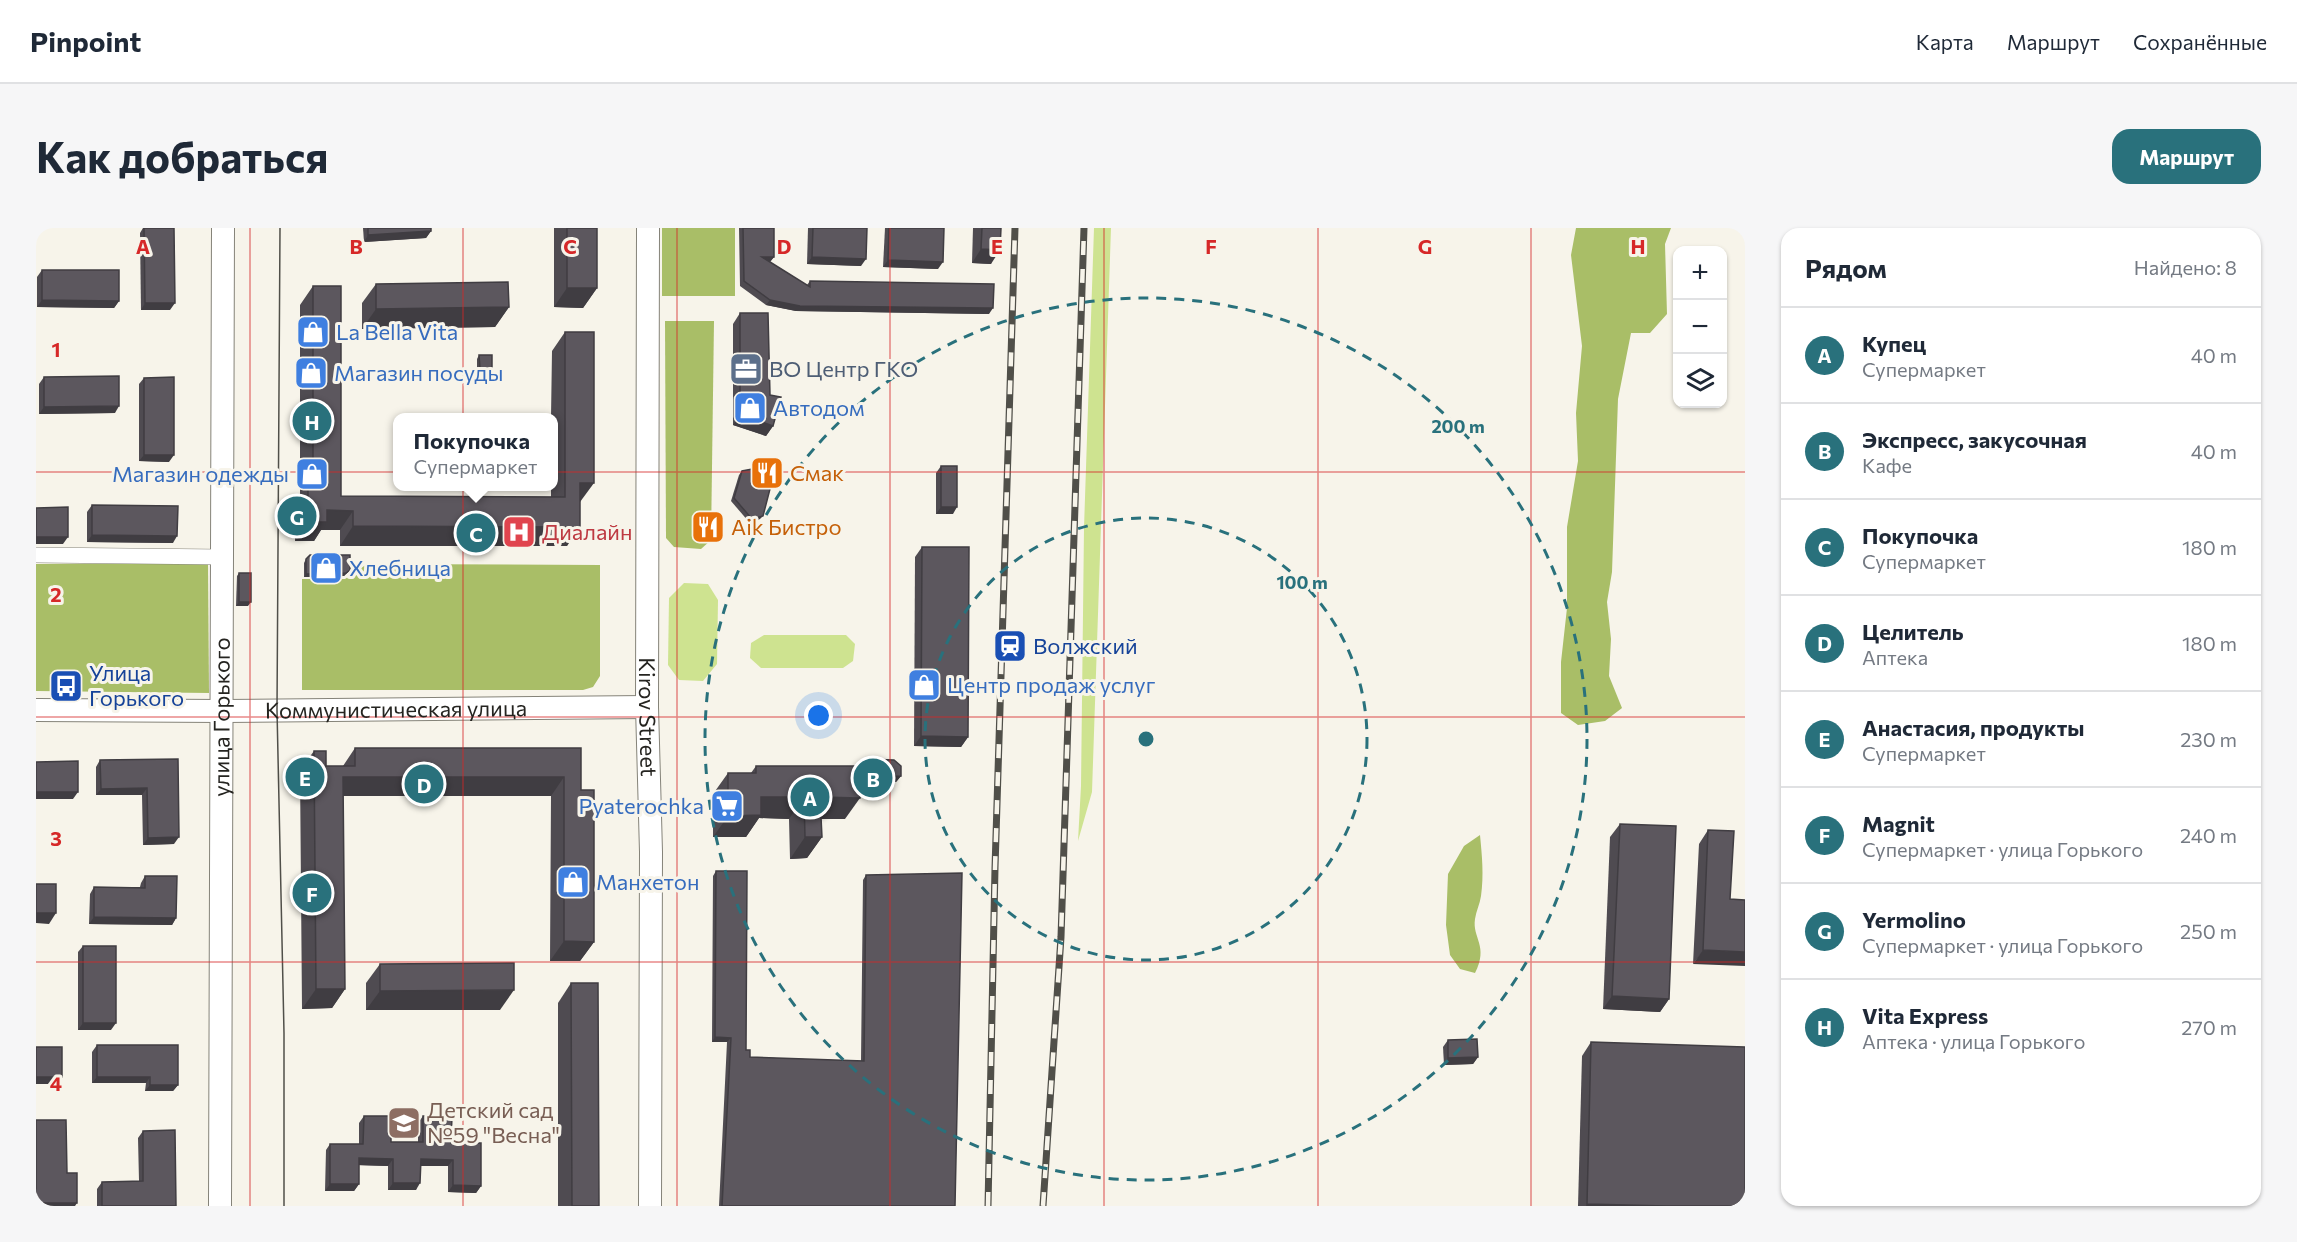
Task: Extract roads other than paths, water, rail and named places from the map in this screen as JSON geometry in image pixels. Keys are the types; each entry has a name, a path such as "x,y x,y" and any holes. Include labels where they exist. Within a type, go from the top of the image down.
{"street":[{"name":"улица Горького","path":"220,1206 223,228"},
{"name":"Kirov Street","path":"648,228 647,707 651,852 650,1206"},
{"path":"36,555 223,557"},
{"name":"Коммунистическая улица","path":"36,710 223,711 647,707"}],"tram line":[{"path":"280,228 277,710 284,1033 284,1206"}],"railway":[{"path":"988,1206 995,868 1015,228"},
{"path":"1043,1206 1061,937 1084,228"}],"place":[{"name":"La Bella Vita","path":"313,332"},
{"name":"ВО Центр ГКО","path":"746,369"},
{"name":"Магазин посуды","path":"311,373"},
{"name":"Автодом","path":"750,408"},
{"name":"Vita Express","path":"312,421"},
{"name":"Смак","path":"767,473"},
{"name":"Магазин одежды","path":"312,474"},
{"name":"Yermolino","path":"297,516"},
{"name":"Aik Бистро","path":"708,527"},
{"name":"Диалайн","path":"519,532"},
{"name":"Покупочка","path":"476,533"},
{"name":"Хлебница","path":"326,568"},
{"name":"Волжский","path":"1010,646"},
{"name":"Центр продаж услуг","path":"924,685"},
{"name":"Улица Горького","path":"66,686"},
{"name":"Анастасия, продукты","path":"305,777"},
{"name":"Экспресс, закусочная","path":"873,778"},
{"name":"Целитель","path":"424,784"},
{"name":"Купец","path":"810,797"},
{"name":"Pyaterochka","path":"727,806"},
{"name":"Манхетон","path":"573,882"},
{"name":"Magnit","path":"312,893"},
{"name":"Детский сад №59 \"Весна\"","path":"404,1123"}]}
